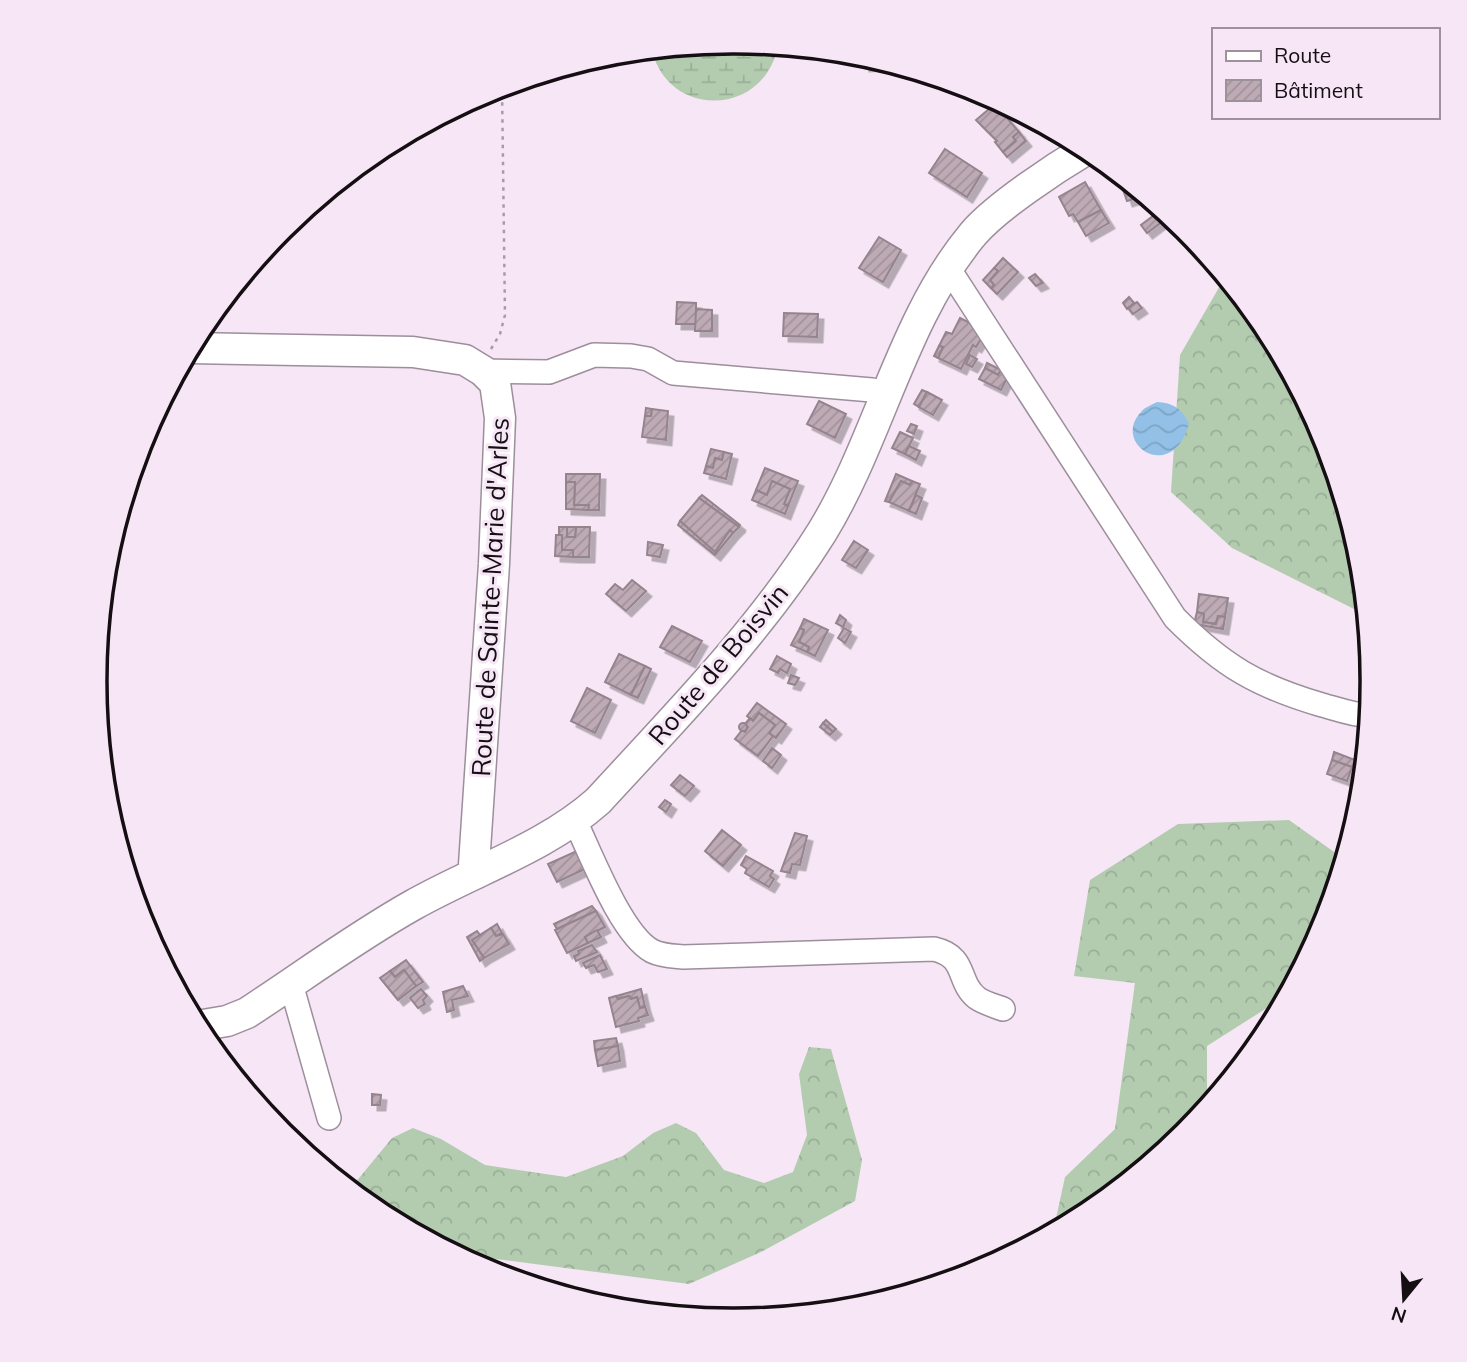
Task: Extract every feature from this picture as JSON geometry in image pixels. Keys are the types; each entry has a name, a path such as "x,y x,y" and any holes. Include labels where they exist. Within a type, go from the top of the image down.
{"main road":[{"name":"Route de Boisvin","path":"209,1024 227,1021 247,1013 412,906 546,839 575,821 598,800 747,636 781,592 831,516 928,304 974,232 998,210 1076,156"},
{"path":"203,348 413,352 465,359 483,371"},
{"name":"Route de Sainte-Marie d'Arles","path":"476,873 474,866 493,578 500,418 495,383 483,371"}],"street":[{"path":"949,269 1175,618 1206,649 1248,678 1296,697 1359,713"},
{"path":"483,371 549,372 594,355 631,356 648,359 673,373 872,390 885,396"},
{"path":"575,821 624,921 636,938 650,950 662,955 683,957 934,949 950,954 976,997 1003,1009"},
{"path":"291,984 329,1118"}],"path":[{"path":"483,371 488,355 500,334 505,315 502,99"}],"green space":[{"path":"734,54 774,56 769,69 755,86 736,97 716,100 695,98 676,88 661,73 656,60"},
{"path":"1220,286 1255,333 1276,368 1313,441 1339,519 1356,610 1232,548 1171,492 1180,355"},
{"path":"1289,820 1336,853 1313,921 1268,1007 1207,1046 1207,1092 1147,1152 1115,1178 1056,1218 1065,1177 1115,1129 1135,983 1074,976 1090,880 1178,824"},
{"path":"809,1047 831,1049 862,1160 855,1201 761,1252 689,1284 490,1258 420,1224 356,1181 392,1138 413,1128 441,1139 485,1165 566,1177 623,1156 653,1133 676,1123 696,1133 724,1170 764,1183 793,1172 807,1135 799,1074"}],"water":[{"path":"1157,402 1176,407 1189,423 1181,442 1170,452 1158,455 1147,453 1138,445 1133,435 1134,423 1142,411"}],"building":[{"path":"989,109 1006,117 1019,132 1013,137 1016,141 1003,152 995,142 997,141 976,120"},
{"path":"1019,132 1026,141 1007,157 1003,152 1016,141 1013,137"},
{"path":"945,149 982,173 967,197 929,173"},
{"path":"1085,182 1101,210 1078,222 1073,214 1069,216 1059,197"},
{"path":"1123,191 1133,199 1127,201"},
{"path":"1101,210 1109,223 1086,236 1078,222"},
{"path":"1153,216 1161,223 1147,233 1141,225"},
{"path":"879,237 901,250 883,282 859,268"},
{"path":"1003,258 1018,272 997,294 991,288 994,285 990,280 998,271 994,268"},
{"path":"994,268 998,271 990,280 994,285 991,288 983,280"},
{"path":"1035,274 1043,283 1036,286 1029,278"},
{"path":"1129,297 1134,303 1127,309 1123,303"},
{"path":"677,302 696,303 696,324 676,324"},
{"path":"1137,302 1142,308 1133,314 1128,308"},
{"path":"696,309 712,310 712,331 695,331"},
{"path":"784,313 818,314 817,337 783,336"},
{"path":"960,318 980,328 984,334 976,347 973,345 961,369 938,358 943,347 939,346 946,332 952,334"},
{"path":"939,346 943,347 938,358 934,356"},
{"path":"970,355 977,359 972,367 966,364"},
{"path":"987,363 1001,370 998,375 985,368"},
{"path":"985,368 998,375 1001,370 1009,374 1001,390 979,379"},
{"path":"922,390 927,392 919,407 914,404"},
{"path":"927,392 942,400 933,415 919,407"},
{"path":"819,401 846,414 835,438 807,424"},
{"path":"646,408 652,409 651,416 645,416"},
{"path":"652,409 668,411 666,440 642,437 645,416 651,416"},
{"path":"911,424 917,426 914,434 907,431"},
{"path":"900,432 913,438 905,454 892,448"},
{"path":"909,446 920,451 916,460 905,454"},
{"path":"711,449 724,452 722,460 715,458 713,468 706,466"},
{"path":"724,452 732,454 726,479 704,473 706,466 713,468 715,458 722,460"},
{"path":"765,468 798,481 788,506 784,504 790,489 772,481 767,495 756,490"},
{"path":"566,474 600,474 599,510 588,510 589,505 574,505 575,482 566,482"},
{"path":"896,474 912,481 910,485 901,481 889,502 885,501"},
{"path":"772,481 790,489 784,504 788,506 785,514 752,500 756,490 767,495"},
{"path":"901,481 910,485 912,481 920,484 909,511 889,502"},
{"path":"566,482 575,482 574,505 589,505 588,510 566,509"},
{"path":"702,495 740,525 739,527 699,498"},
{"path":"916,495 922,498 916,514 909,511"},
{"path":"699,498 739,527 733,533 730,530 715,552 680,521"},
{"path":"680,521 715,552 730,530 733,533 715,555 678,525"},
{"path":"559,527 567,527 567,537 575,537 576,527 590,527 589,557 573,557 573,550 562,550"},
{"path":"567,527 576,527 575,537 567,537"},
{"path":"556,535 562,535 562,550 573,550 573,557 555,556"},
{"path":"854,541 868,550 856,568 842,560"},
{"path":"648,542 663,545 660,557 647,555"},
{"path":"632,580 646,591 626,611 606,594 615,584 623,590"},
{"path":"1199,594 1228,598 1225,617 1218,616 1216,624 1203,622 1204,614 1197,612"},
{"path":"1197,612 1204,614 1203,622 1216,624 1218,616 1225,617 1223,629 1194,624"},
{"path":"840,615 846,620 843,627 836,623"},
{"path":"804,619 828,630 815,656 807,652 809,647 799,642 804,630 800,628"},
{"path":"672,626 702,641 690,662 660,647"},
{"path":"800,628 804,630 799,642 809,647 807,652 791,645"},
{"path":"844,628 851,632 845,643 838,638"},
{"path":"619,654 645,666 631,695 605,682"},
{"path":"777,656 791,664 787,673 780,669 778,673 770,669"},
{"path":"645,666 651,669 638,698 631,695"},
{"path":"791,675 799,678 795,685 788,683"},
{"path":"587,688 611,700 595,733 571,721"},
{"path":"757,703 786,724 776,738 769,733 775,725 759,713 753,721 747,716"},
{"path":"759,713 775,725 769,733 773,736 758,756 735,739 742,730 745,732 748,727 745,724 750,718 753,721"},
{"path":"826,720 836,729 833,732 823,723"},
{"path":"743,723 747,727 743,731 739,727"},
{"path":"823,723 833,732 830,735 820,727"},
{"path":"772,748 781,755 772,768 763,761"},
{"path":"1334,752 1355,760 1352,767 1332,760"},
{"path":"1332,760 1352,767 1347,781 1327,774"},
{"path":"680,775 694,786 685,796 671,785"},
{"path":"665,800 671,804 666,812 659,807"},
{"path":"722,830 741,845 723,866 705,851"},
{"path":"795,833 807,836 800,865 792,864 790,873 781,871"},
{"path":"579,850 587,868 557,882 548,864"},
{"path":"746,856 773,871 770,876 774,879 769,887 745,873 747,869 741,865"},
{"path":"592,906 596,911 557,929 554,924"},
{"path":"596,911 605,927 585,937 588,943 567,953 555,930"},
{"path":"497,924 502,933 496,936 491,928"},
{"path":"491,928 496,936 503,934 509,944 484,958 472,940"},
{"path":"597,930 601,937 588,943 585,937"},
{"path":"477,931 480,935 472,940 484,958 480,961 467,937"},
{"path":"592,945 597,952 576,961 574,956 579,954 578,951"},
{"path":"600,955 607,969 598,972 594,965 586,968 583,963"},
{"path":"406,960 423,982 416,986 404,970 395,977 390,971"},
{"path":"404,970 416,986 398,1000 380,978 390,971 395,977"},
{"path":"463,986 468,996 452,1000 454,1010 447,1012 443,992"},
{"path":"421,989 427,996 423,1000 425,1004 418,1008 410,998"},
{"path":"641,989 645,1007 640,1008 637,997 618,999 616,996"},
{"path":"616,996 618,999 637,997 640,1008 645,1007 648,1015 638,1018 639,1021 616,1027 609,998"},
{"path":"616,1038 618,1046 595,1050 594,1041"},
{"path":"618,1046 620,1061 598,1066 595,1050"},
{"path":"372,1094 381,1095 380,1105 372,1105"}]}
